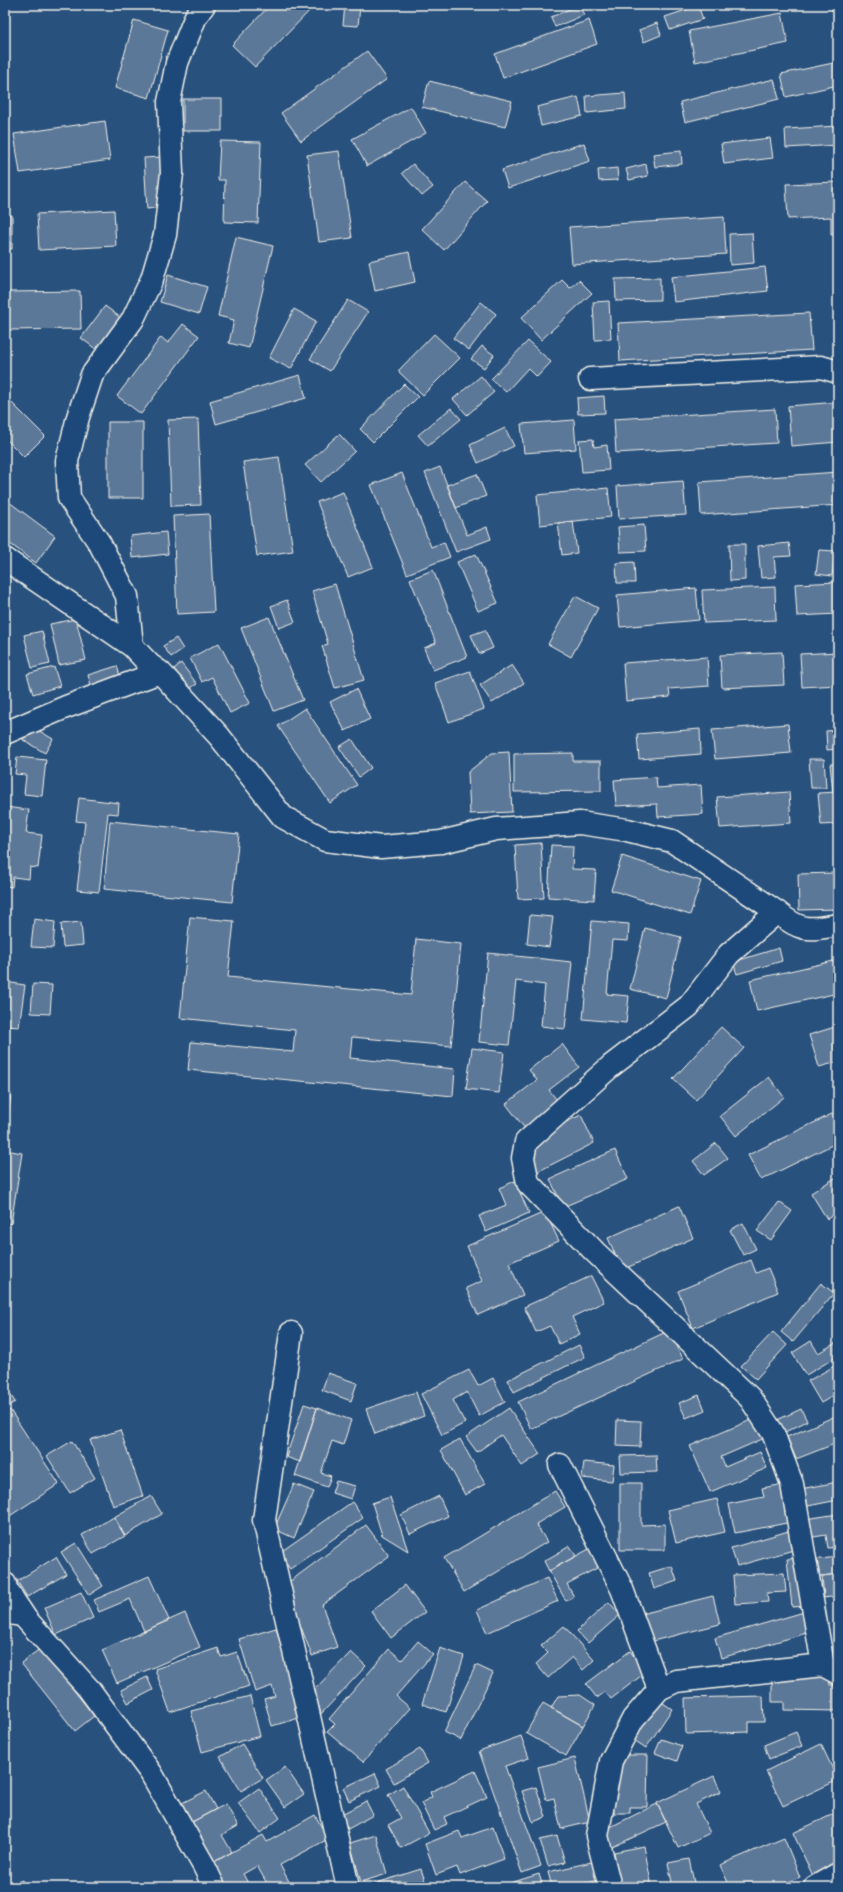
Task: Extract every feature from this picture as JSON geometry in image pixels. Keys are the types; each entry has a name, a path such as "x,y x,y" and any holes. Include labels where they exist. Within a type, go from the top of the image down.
{"street":[{"path":"132,646 127,596 100,544 69,498 67,461 78,417 92,375 133,319 152,279 165,236 172,173 169,102 177,63 196,16 204,5"},
{"path":"590,379 821,367 838,372"},
{"path":"5,559 132,646 150,665 160,672 219,736 283,817 325,840 381,848 441,842 496,829 580,823 627,830 672,841 777,912 793,925 813,929 838,925"},
{"path":"5,733 66,707 160,672"},
{"path":"610,1887 597,1836 611,1761 633,1719 659,1689 676,1681 830,1669 792,1484 773,1433 750,1398 595,1252 528,1183 523,1158 526,1142 611,1066 689,1006 729,954 777,912"},
{"path":"290,1333 264,1520 348,1887"},
{"path":"560,1466 622,1589 659,1689"},
{"path":"5,1584 6,1589 26,1619 90,1689 151,1773 204,1866 214,1887"},
{"path":"814,1887 838,1874"}],"lane":[{"path":"5,1616 26,1619"}],"building":[{"path":"270,5 315,5 255,67 232,45"},
{"path":"345,5 393,5 392,8 360,6 358,26 343,25"},
{"path":"488,5 503,5 502,8"},
{"path":"579,5 584,15 555,27 551,17"},
{"path":"838,5 838,18 831,9"},
{"path":"698,6 703,19 670,30 665,17"},
{"path":"782,13 788,43 695,62 689,31"},
{"path":"134,20 168,30 149,98 115,88"},
{"path":"589,20 597,44 503,78 495,54"},
{"path":"657,23 661,35 644,42 639,30"},
{"path":"367,51 387,79 301,141 281,113"},
{"path":"838,62 838,85 786,97 781,74"},
{"path":"774,79 779,99 685,122 680,102"},
{"path":"429,81 512,101 505,127 422,107"},
{"path":"625,93 626,109 587,113 586,96"},
{"path":"578,97 582,116 541,126 537,107"},
{"path":"183,99 222,99 222,131 183,131"},
{"path":"411,107 426,133 367,166 352,139"},
{"path":"105,121 110,160 20,173 14,134"},
{"path":"838,126 838,145 786,148 785,129"},
{"path":"770,138 773,158 724,164 721,144"},
{"path":"220,141 261,142 258,223 224,222 225,180 218,180"},
{"path":"584,143 590,161 508,188 502,170"},
{"path":"339,151 352,238 319,242 307,155"},
{"path":"681,151 682,164 655,167 653,154"},
{"path":"161,157 164,207 147,209 144,158"},
{"path":"413,164 433,187 422,196 402,173"},
{"path":"646,164 648,176 629,180 626,169"},
{"path":"617,168 618,180 599,181 598,170"},
{"path":"465,182 487,201 444,250 422,229"},
{"path":"838,182 838,234 831,235 831,217 788,219 786,184"},
{"path":"114,210 116,246 39,250 37,214"},
{"path":"5,215 12,215 12,249 5,249"},
{"path":"724,217 726,254 572,264 569,227"},
{"path":"752,233 754,263 730,265 729,234"},
{"path":"236,237 273,246 249,348 229,343 234,320 218,316"},
{"path":"409,252 415,282 375,291 369,261"},
{"path":"765,267 768,291 674,302 671,277"},
{"path":"168,275 207,287 199,314 160,302"},
{"path":"660,278 660,300 616,301 615,279"},
{"path":"562,280 570,288 579,280 592,293 541,340 521,318"},
{"path":"80,291 81,329 8,330 7,292"},
{"path":"348,300 368,312 330,371 310,359"},
{"path":"609,301 611,339 595,340 593,302"},
{"path":"481,302 496,314 469,350 453,338"},
{"path":"105,306 121,318 97,350 81,338"},
{"path":"294,309 316,321 291,369 269,358"},
{"path":"809,313 812,350 620,361 618,323"},
{"path":"183,324 199,336 141,414 117,396 161,337 168,343"},
{"path":"434,334 460,358 423,395 398,371"},
{"path":"528,341 551,362 537,377 528,368 506,392 491,379"},
{"path":"482,346 494,355 484,368 471,359"},
{"path":"300,375 306,398 216,424 210,401"},
{"path":"481,376 494,392 467,415 453,399"},
{"path":"404,384 418,397 373,442 360,429"},
{"path":"5,396 45,436 24,457 5,438"},
{"path":"604,396 605,413 578,414 577,398"},
{"path":"838,402 838,442 791,446 788,406"},
{"path":"451,408 461,419 428,446 418,435"},
{"path":"775,409 777,443 616,453 614,419"},
{"path":"198,419 201,505 171,506 168,420"},
{"path":"574,420 576,449 524,453 521,424"},
{"path":"108,422 143,422 143,498 108,498"},
{"path":"505,428 514,446 478,463 470,445"},
{"path":"339,434 355,451 321,482 305,465"},
{"path":"593,439 594,447 607,445 609,470 582,472 579,440"},
{"path":"279,457 293,551 257,556 243,462"},
{"path":"440,467 467,535 487,527 491,539 456,552 425,473"},
{"path":"838,472 838,505 701,515 699,482"},
{"path":"402,473 431,547 444,542 450,557 407,574 371,485"},
{"path":"477,474 486,496 456,508 447,485"},
{"path":"683,481 686,515 619,519 617,486"},
{"path":"608,488 611,517 540,525 537,495"},
{"path":"343,492 373,567 348,577 317,502"},
{"path":"5,499 55,536 36,563 5,540"},
{"path":"209,514 214,612 177,614 173,516"},
{"path":"573,521 577,553 562,555 558,523"},
{"path":"644,525 646,551 620,552 618,527"},
{"path":"166,532 168,554 132,558 130,536"},
{"path":"789,543 791,556 774,557 776,577 761,578 758,546"},
{"path":"729,544 745,544 745,580 730,581"},
{"path":"819,550 835,551 832,576 816,574"},
{"path":"476,554 498,603 478,611 457,562"},
{"path":"634,562 635,583 617,583 616,563"},
{"path":"433,570 467,657 433,670 424,648 436,643 410,579"},
{"path":"838,582 838,614 797,616 795,584"},
{"path":"335,584 364,680 335,688 322,646 328,644 312,591"},
{"path":"775,587 776,620 704,623 702,590"},
{"path":"696,588 699,620 620,627 617,595"},
{"path":"575,596 598,608 571,657 548,644"},
{"path":"287,600 295,622 279,628 271,606"},
{"path":"269,617 303,700 274,711 241,628"},
{"path":"76,619 86,660 59,665 50,624"},
{"path":"485,630 493,648 479,654 471,635"},
{"path":"42,631 50,664 32,668 24,635"},
{"path":"176,638 183,649 171,657 163,646"},
{"path":"219,643 250,703 230,713 212,677 202,682 190,658"},
{"path":"782,652 784,685 722,688 720,655"},
{"path":"838,652 838,685 802,687 800,654"},
{"path":"707,657 709,686 669,689 670,697 626,701 623,663"},
{"path":"181,663 197,684 189,689 174,669"},
{"path":"512,665 524,683 492,703 480,685"},
{"path":"117,666 121,679 92,688 88,675"},
{"path":"54,667 60,686 33,694 27,674"},
{"path":"470,671 484,709 449,722 435,683"},
{"path":"356,689 370,719 345,731 330,702"},
{"path":"305,708 357,785 330,803 278,726"},
{"path":"788,724 791,753 715,759 712,730"},
{"path":"31,726 53,739 45,753 23,740"},
{"path":"700,729 701,754 639,759 637,734"},
{"path":"838,730 838,749 827,750 826,731"},
{"path":"352,739 371,768 359,777 339,747"},
{"path":"509,752 512,812 470,814 468,772 492,753"},
{"path":"573,753 573,761 601,761 601,791 514,792 514,754"},
{"path":"17,757 46,760 42,796 24,794 26,775 15,774"},
{"path":"809,759 824,759 826,788 811,788"},
{"path":"830,764 838,764 838,792 833,793"},
{"path":"656,777 657,788 701,785 703,814 658,817 657,804 616,806 614,780"},
{"path":"789,792 791,823 720,828 717,797"},
{"path":"838,792 838,824 821,825 818,793"},
{"path":"79,798 119,803 118,814 108,813 99,892 77,890 85,822 76,821"},
{"path":"5,807 29,810 26,833 42,835 38,868 30,867 29,879 13,877 12,887 5,886"},
{"path":"110,821 239,834 232,902 104,889"},
{"path":"541,843 544,898 518,899 515,845"},
{"path":"551,845 573,846 572,869 596,870 594,900 548,897"},
{"path":"622,856 701,881 690,915 611,890"},
{"path":"834,857 838,857 838,873 835,873"},
{"path":"838,873 838,909 799,910 798,874"},
{"path":"530,915 553,917 549,947 527,944"},
{"path":"190,917 234,921 228,977 411,995 416,939 461,944 451,1046 352,1037 350,1058 455,1069 453,1096 188,1070 191,1042 293,1052 295,1030 180,1018"},
{"path":"34,919 55,922 53,948 31,947"},
{"path":"592,921 629,924 628,941 612,940 607,994 629,996 626,1023 583,1019"},
{"path":"81,922 83,945 63,947 61,924"},
{"path":"645,928 681,937 666,998 630,989"},
{"path":"779,948 782,961 737,974 733,962"},
{"path":"488,953 572,962 565,1029 541,1026 545,985 516,981 509,1045 479,1042"},
{"path":"838,960 838,993 757,1011 750,980"},
{"path":"5,982 25,985 19,1027 5,1026"},
{"path":"33,984 52,985 50,1014 31,1013"},
{"path":"838,1026 838,1062 819,1067 809,1035"},
{"path":"721,1027 744,1048 696,1100 673,1079"},
{"path":"562,1044 579,1067 549,1090 560,1104 526,1130 506,1104 537,1080 529,1070"},
{"path":"472,1048 504,1052 499,1093 466,1089"},
{"path":"769,1077 784,1097 736,1136 720,1116"},
{"path":"5,1093 11,1094 7,1127 5,1126"},
{"path":"838,1111 838,1142 761,1180 748,1155"},
{"path":"581,1115 594,1143 535,1173 533,1143 553,1128"},
{"path":"716,1143 728,1158 704,1175 693,1161"},
{"path":"5,1150 22,1153 11,1224 5,1223"},
{"path":"615,1150 628,1179 563,1207 550,1179"},
{"path":"838,1176 838,1196 835,1198 838,1203 838,1212 827,1219 811,1193"},
{"path":"515,1181 529,1213 486,1232 479,1216 506,1205 499,1188"},
{"path":"779,1202 792,1211 771,1240 757,1231"},
{"path":"679,1206 693,1238 622,1270 608,1238"},
{"path":"545,1212 559,1241 509,1263 523,1295 478,1315 466,1288 482,1281 467,1246"},
{"path":"743,1223 756,1249 743,1255 730,1230"},
{"path":"751,1260 756,1273 768,1268 778,1292 693,1328 678,1291"},
{"path":"591,1276 604,1302 572,1317 580,1334 559,1344 550,1326 536,1332 524,1307"},
{"path":"821,1283 834,1293 793,1342 781,1332"},
{"path":"670,1330 683,1359 531,1429 518,1402"},
{"path":"773,1332 787,1345 756,1379 741,1366"},
{"path":"811,1341 818,1353 836,1343 838,1347 838,1356 806,1375 792,1353"},
{"path":"579,1345 585,1357 514,1392 508,1380"},
{"path":"838,1364 838,1393 821,1403 808,1381"},
{"path":"469,1370 478,1386 493,1378 505,1402 479,1416 467,1392 453,1400 465,1423 442,1435 421,1394"},
{"path":"328,1373 357,1383 351,1401 322,1390"},
{"path":"5,1386 15,1402 5,1408"},
{"path":"416,1392 424,1416 375,1434 366,1409"},
{"path":"699,1395 705,1410 686,1418 679,1403"},
{"path":"304,1404 317,1408 300,1462 286,1457"},
{"path":"317,1408 351,1420 343,1445 332,1441 321,1473 331,1476 327,1487 295,1476"},
{"path":"509,1408 540,1454 522,1466 501,1435 477,1452 466,1437"},
{"path":"801,1409 807,1421 781,1434 775,1421"},
{"path":"10,1410 59,1484 5,1519 5,1482 7,1481 5,1478 5,1413"},
{"path":"838,1415 838,1446 837,1443 796,1459 787,1437"},
{"path":"758,1417 767,1437 721,1457 725,1467 760,1452 767,1468 710,1492 690,1446"},
{"path":"617,1420 641,1421 640,1447 616,1446"},
{"path":"120,1430 143,1496 113,1506 90,1440"},
{"path":"460,1439 485,1484 465,1495 441,1450"},
{"path":"72,1441 95,1478 70,1493 47,1456"},
{"path":"656,1455 657,1472 621,1473 620,1456"},
{"path":"584,1462 614,1465 612,1481 582,1478"},
{"path":"336,1481 355,1486 351,1499 332,1493"},
{"path":"838,1482 838,1500 803,1507 800,1489"},
{"path":"620,1483 641,1483 641,1525 665,1524 665,1550 620,1550"},
{"path":"294,1484 314,1492 294,1538 274,1529"},
{"path":"785,1484 792,1522 735,1533 729,1504 764,1497 762,1488"},
{"path":"555,1491 565,1507 536,1524 547,1542 464,1592 444,1558"},
{"path":"151,1496 162,1514 125,1536 114,1517"},
{"path":"439,1496 448,1516 410,1534 401,1515"},
{"path":"390,1497 408,1551 382,1535 372,1503"},
{"path":"717,1499 725,1532 676,1543 668,1510"},
{"path":"352,1502 363,1518 290,1569 279,1553"},
{"path":"838,1514 838,1547 828,1548 826,1535 808,1538 805,1519"},
{"path":"114,1517 125,1536 93,1554 82,1535"},
{"path":"366,1525 389,1556 322,1605 337,1647 312,1656 285,1585"},
{"path":"792,1530 797,1549 737,1566 731,1548"},
{"path":"76,1543 103,1586 89,1595 61,1552"},
{"path":"570,1546 576,1556 549,1571 544,1561"},
{"path":"589,1549 599,1567 567,1584 574,1597 566,1601 549,1571"},
{"path":"56,1557 66,1574 27,1597 17,1581"},
{"path":"838,1557 838,1574 813,1577 811,1560"},
{"path":"801,1558 806,1606 792,1607 787,1559"},
{"path":"672,1566 677,1581 654,1589 649,1573"},
{"path":"784,1573 786,1592 767,1593 768,1602 735,1604 733,1575"},
{"path":"838,1574 838,1596 824,1598 822,1576"},
{"path":"149,1576 169,1620 144,1631 130,1599 99,1612 94,1600"},
{"path":"547,1578 558,1601 487,1633 477,1610"},
{"path":"405,1585 425,1612 391,1638 371,1611"},
{"path":"81,1592 93,1618 56,1635 44,1608"},
{"path":"713,1596 720,1624 645,1643 637,1615"},
{"path":"609,1602 620,1615 588,1643 577,1631"},
{"path":"804,1612 810,1632 721,1658 715,1638"},
{"path":"185,1613 200,1647 117,1683 102,1650"},
{"path":"564,1626 594,1660 583,1670 572,1657 548,1678 536,1664 548,1653 541,1646"},
{"path":"276,1628 302,1717 272,1726 264,1699 275,1696 272,1686 255,1692 239,1639"},
{"path":"418,1641 433,1654 396,1696 410,1708 363,1762 327,1732 335,1724 329,1719 389,1649 402,1660"},
{"path":"41,1648 94,1716 75,1731 21,1663"},
{"path":"218,1648 221,1657 237,1652 249,1686 170,1712 155,1669"},
{"path":"440,1648 464,1656 446,1712 422,1704"},
{"path":"630,1651 646,1672 611,1699 605,1692 597,1698 586,1684"},
{"path":"351,1652 366,1666 321,1714 314,1690"},
{"path":"476,1665 493,1673 461,1740 444,1732"},
{"path":"147,1677 153,1690 128,1703 121,1690"},
{"path":"772,1677 829,1677 830,1685 838,1685 838,1711 784,1710 784,1702 772,1702"},
{"path":"580,1695 595,1705 583,1726 551,1708 558,1696"},
{"path":"250,1696 260,1736 202,1752 191,1711"},
{"path":"763,1696 764,1722 749,1722 749,1732 686,1734 685,1698"},
{"path":"657,1699 672,1709 646,1748 631,1738"},
{"path":"543,1703 583,1726 566,1756 526,1733"},
{"path":"796,1732 802,1746 769,1759 764,1745"},
{"path":"521,1736 529,1758 505,1766 541,1866 522,1873 479,1751"},
{"path":"661,1739 682,1746 677,1761 655,1753"},
{"path":"242,1744 263,1778 241,1791 220,1757"},
{"path":"821,1744 838,1780 783,1806 766,1771"},
{"path":"420,1749 428,1763 394,1783 386,1769"},
{"path":"617,1755 648,1755 647,1807 630,1807 630,1813 607,1813 607,1797 616,1797"},
{"path":"575,1758 590,1822 561,1829 554,1798 546,1800 538,1767"},
{"path":"285,1767 304,1794 285,1807 266,1780"},
{"path":"475,1771 487,1797 444,1817 447,1824 434,1830 421,1803 432,1797 430,1792"},
{"path":"375,1773 381,1786 349,1801 343,1788"},
{"path":"714,1776 721,1792 696,1804 710,1833 678,1848 657,1803"},
{"path":"403,1786 429,1833 401,1848 388,1825 401,1818 388,1795"},
{"path":"536,1787 546,1817 533,1822 522,1791"},
{"path":"259,1788 280,1818 260,1833 238,1803"},
{"path":"206,1791 216,1809 192,1822 182,1803"},
{"path":"366,1801 373,1815 348,1829 340,1815"},
{"path":"226,1804 238,1826 222,1835 232,1852 214,1862 192,1822"},
{"path":"657,1804 666,1822 608,1849 600,1832"},
{"path":"838,1812 838,1865 813,1876 793,1833"},
{"path":"315,1815 328,1839 280,1865 292,1887 269,1887 257,1866 243,1874 250,1887 228,1887 214,1862 263,1835 267,1842"},
{"path":"493,1827 504,1859 460,1875 457,1867 436,1875 425,1844 459,1831 462,1838"},
{"path":"376,1835 387,1874 361,1882 350,1843"},
{"path":"557,1836 565,1862 548,1866 540,1840"},
{"path":"784,1838 800,1877 777,1887 730,1887 720,1865"},
{"path":"644,1846 652,1887 621,1887 614,1852"},
{"path":"689,1859 695,1887 673,1887 668,1863"},
{"path":"596,1861 600,1880 569,1887 552,1887 548,1872"},
{"path":"421,1869 427,1887 364,1887"},
{"path":"539,1874 543,1887 498,1887"},
{"path":"22,1880 25,1887 8,1887"},
{"path":"717,1883 718,1887 697,1887"}]}
